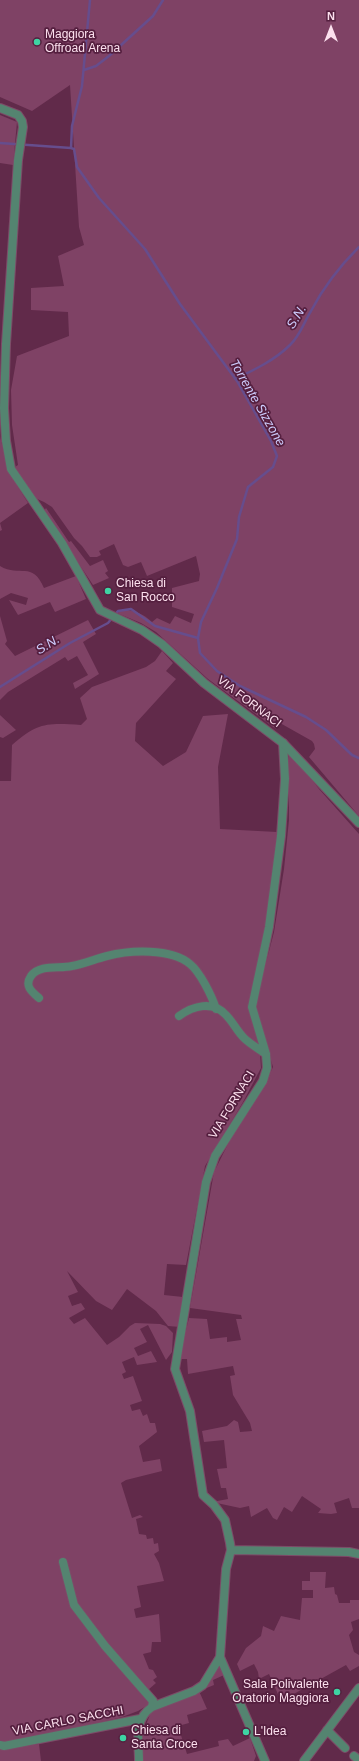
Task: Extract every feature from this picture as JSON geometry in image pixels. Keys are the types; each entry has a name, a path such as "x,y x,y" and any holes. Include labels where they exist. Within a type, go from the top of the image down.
{"street":[{"name":"VIA FORNACI","path":"0,108 18,115 22,121 6,344 4,408 6,441 11,469 62,543 100,610 142,630 162,644 204,683 283,743 285,779 281,836 269,928 252,1007 266,1054 267,1068 263,1081 215,1156 206,1182 175,1369 190,1411 203,1495 214,1505 225,1520 230,1550"},
{"path":"283,743 359,822"},
{"path":"39,998 30,990 28,984 32,975 42,969 64,968 119,953 151,952 177,956 189,963 197,970 216,1008"},
{"path":"179,1016 187,1010 199,1006 211,1006 216,1008 225,1014 243,1037 266,1054"},
{"path":"139,1761 138,1728 140,1719 145,1712 152,1707 194,1691 203,1685 220,1657 226,1569 230,1550 349,1552 359,1554"},
{"path":"63,1562 74,1605 105,1646 153,1701 152,1707"},
{"path":"220,1657 264,1761"},
{"path":"304,1761 359,1688"},
{"name":"VIA CARLO SACCHI","path":"0,1745 4,1746 140,1719"},
{"path":"327,1730 345,1748"}],"shaded area":[{"path":"0,0 359,0 359,816 309,757 315,749 312,741 280,723 276,729 208,679 156,632 141,623 117,613 123,609 139,613 152,622 157,618 170,624 175,616 191,623 194,614 172,607 172,588 199,581 200,574 196,556 147,576 141,562 128,567 123,565 114,544 99,551 101,555 97,557 90,557 74,538 52,507 35,498 23,483 15,467 18,465 12,425 11,390 17,356 69,336 68,312 31,310 31,288 64,286 58,256 84,245 79,227 70,85 32,111 0,97"},
{"path":"0,115 17,122 13,165 0,163"},
{"path":"0,436 6,463 11,476 28,503 0,523"},
{"path":"46,508 69,542 71,541 90,566 103,560 108,571 105,573 109,578 93,585 44,511"},
{"path":"0,566 14,571 25,571 35,574 44,588 76,576 86,599 55,612 50,602 18,615 9,600 26,605 28,598 11,593 0,599"},
{"path":"0,616 7,641 5,644 15,656 88,620 96,634 83,642 99,674 75,689 73,683 88,675 77,656 68,661 65,657 8,692 0,700"},
{"path":"162,651 173,663 166,671 176,679 136,723 135,741 163,766 186,752 203,716 228,714 218,767 220,829 277,832 262,950 249,1008 259,1037 261,1068 243,1102 205,1166 186,1265 167,1264 164,1295 183,1297 180,1327 168,1326 156,1311 127,1289 112,1310 96,1301 67,1271 78,1292 68,1296 72,1306 81,1303 85,1309 69,1318 74,1324 85,1318 107,1345 135,1323 160,1324 166,1326 173,1333 172,1352 166,1360 148,1325 140,1329 147,1342 134,1348 138,1356 151,1351 157,1362 137,1365 134,1357 122,1362 126,1372 122,1374 124,1379 133,1376 142,1401 130,1405 132,1411 140,1409 143,1416 147,1414 150,1423 155,1423 157,1432 139,1446 143,1462 160,1459 162,1471 126,1480 121,1483 132,1518 140,1515 143,1517 136,1519 139,1534 146,1535 147,1539 153,1538 154,1544 158,1543 159,1551 154,1554 159,1563 164,1581 137,1586 141,1607 134,1609 136,1618 159,1614 161,1642 152,1642 151,1652 143,1654 149,1669 153,1670 157,1677 153,1680 156,1683 148,1690 151,1703 138,1711 122,1717 85,1726 3,1742 0,1740 0,781 11,781 12,745 21,737 37,728 52,724 81,725 87,719 80,698 92,687 146,667 155,661"},
{"path":"0,715 16,730 3,738 0,737"},
{"path":"289,754 296,759 319,789 359,834 359,1508 352,1508 349,1498 334,1503 337,1513 318,1513 321,1509 302,1496 292,1512 284,1507 277,1520 273,1518 267,1508 251,1517 249,1506 240,1508 212,1502 228,1499 226,1488 221,1488 217,1469 227,1468 224,1440 204,1442 202,1431 227,1426 234,1420 238,1422 240,1432 252,1431 250,1423 233,1395 230,1376 235,1375 233,1366 188,1374 187,1359 179,1359 189,1318 207,1319 210,1339 227,1337 227,1342 241,1340 236,1319 242,1319 241,1315 190,1308 214,1172 229,1142 263,1089 273,1067 255,1005 274,932 284,869 289,820"},
{"path":"310,1572 326,1572 325,1588 334,1587 339,1603 350,1603 350,1600 359,1600 359,1619 351,1622 353,1630 349,1635 354,1652 359,1655 359,1666 350,1671 346,1665 281,1701 269,1674 259,1679 258,1672 254,1664 240,1671 237,1664 246,1648 261,1636 263,1626 274,1631 281,1616 300,1620 302,1598 313,1598 313,1590 302,1590 302,1581 310,1581"},
{"path":"219,1662 224,1675 213,1680 214,1685 199,1691 207,1709 187,1715 189,1723 178,1726 187,1754 219,1746 218,1741 228,1739 233,1746 250,1738 256,1756 254,1761 143,1761 143,1732 151,1712 195,1692"},
{"path":"39,1744 41,1761 0,1761 0,1750"}],"waterway":[{"name":"Torrente Sizzone","path":"90,0 82,86 72,126 71,148 74,149 77,167 99,198 145,249 180,304 237,381 271,441 277,456 273,467 248,487 239,517 237,539 201,622 198,638 200,653 217,671 240,686 306,717 326,730 352,755 359,758"},
{"name":"S.N.","path":"84,70 96,66 109,56 153,16 163,0"},
{"path":"0,143 71,148"},
{"name":"S.N.","path":"235,379 271,360 293,341 327,285 359,247"},
{"name":"S.N.","path":"0,687 70,643 108,623 118,611 131,609 155,626 198,638"}],"place":[{"name":"Maggiora Offroad Arena","path":"37,42"},
{"name":"Chiesa di San Rocco","path":"108,591"},
{"name":"Sala Polivalente Oratorio Maggiora","path":"337,1692"},
{"name":"L'Idea","path":"246,1732"},
{"name":"Chiesa di Santa Croce","path":"123,1738"}]}
